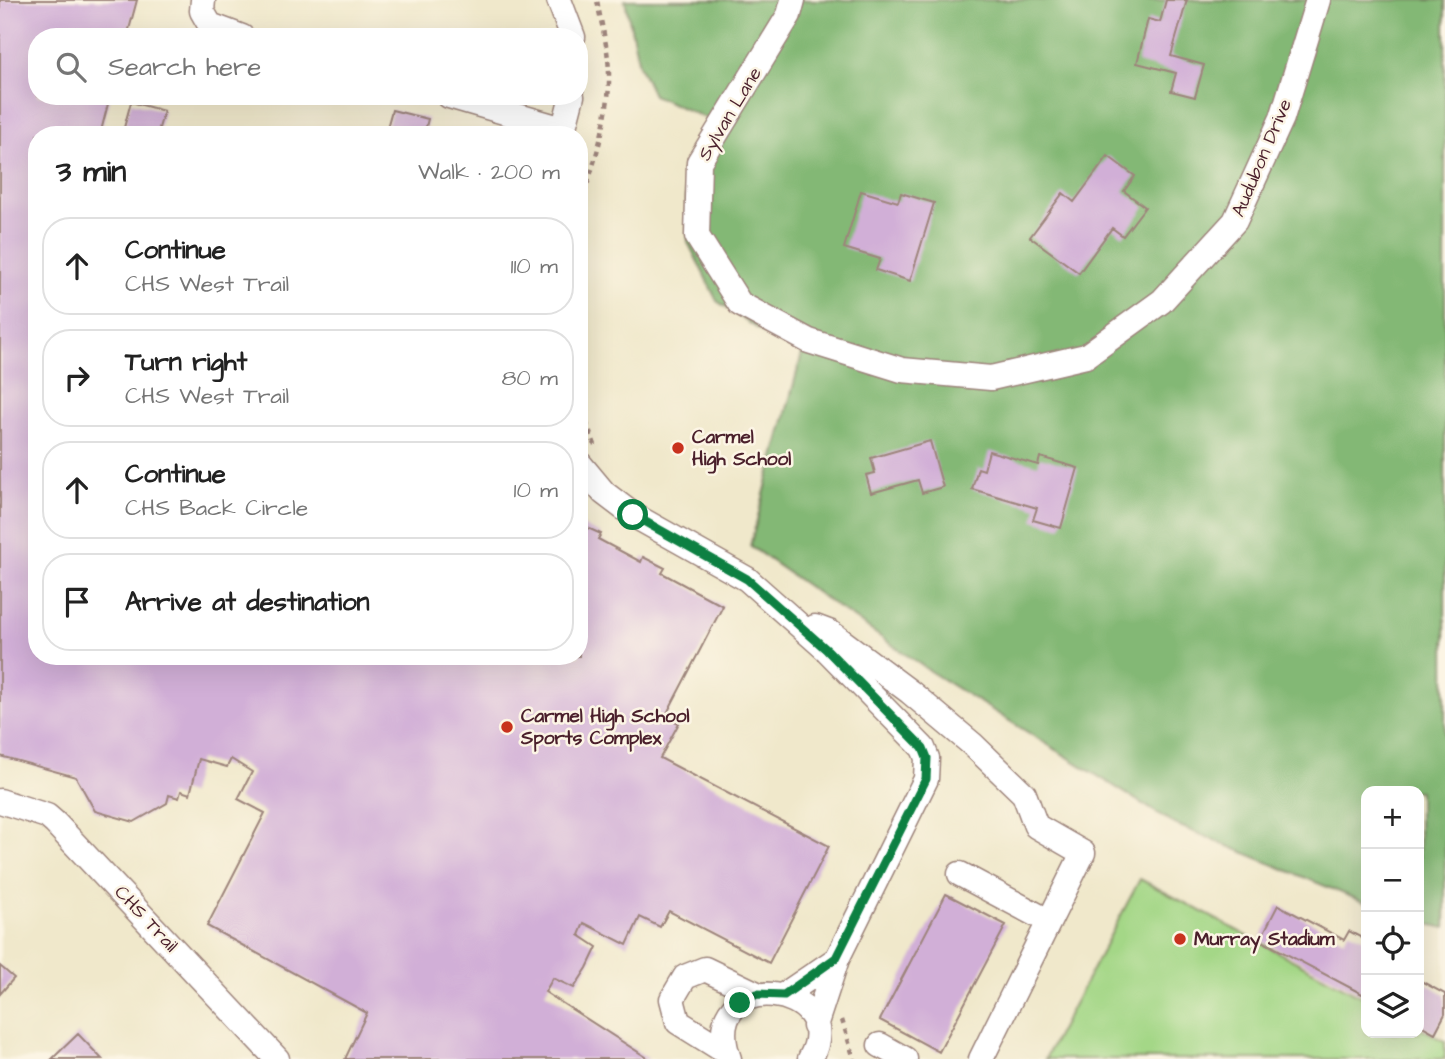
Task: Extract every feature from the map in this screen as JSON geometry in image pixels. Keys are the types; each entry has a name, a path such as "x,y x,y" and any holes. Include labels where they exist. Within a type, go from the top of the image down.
{"street":[{"path":"203,0 202,10 210,25 218,28"},
{"path":"559,0 570,28"},
{"name":"Sylvan Lane","path":"697,236 699,162 789,15 793,0"},
{"name":"Audubon Drive","path":"697,236 740,304 809,341 902,370 991,378 1086,356 1162,301 1236,221 1282,118 1318,0"},
{"path":"478,105 544,126"},
{"path":"564,126 570,105"},
{"path":"588,474 604,493 633,515 747,579 916,739 927,758 926,779 836,958 816,1045"},
{"path":"791,618 831,633 910,692 972,744 1024,794 1036,826 1083,853 981,1059"},
{"name":"CHS Trail","path":"0,801 37,812 55,823 276,1059"},
{"path":"960,874 1048,921"},
{"path":"784,995 836,958"},
{"path":"727,1055 678,1022 672,999 685,977 705,969 757,994 784,995 806,1010 816,1045"},
{"path":"727,1055 724,1028 730,1014 740,1003 757,994"},
{"path":"880,1045 905,1059"}],"path":[{"path":"588,180 600,138 608,82 608,59 597,0"}],"green space":[{"path":"625,0 1445,0 1445,928 1424,923 1424,786 1361,786 1361,901 1175,824 931,672 750,546 803,350 770,337 717,301 688,242 686,176 708,119 653,95 639,65"},
{"name":"Murray Stadium","path":"1140,879 1361,996 1361,1038 1424,1038 1424,1030 1445,1041 1445,1059 1045,1059"}],"building":[{"path":"0,0 137,0 129,28 28,28 28,105 108,105 102,126 28,126 28,665 588,665 588,528 601,534 598,539 641,562 643,557 665,568 662,573 723,606 665,717 679,723 660,758 829,846 769,963 669,911 660,927 640,917 627,945 584,923 579,935 597,947 587,968 574,988 553,978 545,992 649,1059 345,1059 367,1013 207,926 265,813 238,799 252,772 231,759 227,767 199,759 190,794 181,791 179,798 169,795 167,803 134,822 95,811 76,777 0,756"},
{"path":"1166,0 1187,0 1171,56 1204,65 1195,97 1171,91 1176,73 1137,63 1148,19 1160,22"},
{"path":"130,105 164,111 160,126 124,126"},
{"path":"392,110 428,119 426,126 388,126"},
{"path":"1108,156 1135,176 1124,191 1145,207 1123,236 1112,228 1079,273 1030,237 1063,193 1074,202"},
{"path":"861,191 898,202 901,193 934,203 910,281 876,270 880,259 844,248"},
{"path":"930,441 943,487 922,493 918,480 871,493 866,475 875,473 871,458"},
{"path":"989,451 1038,465 1040,457 1078,468 1061,528 1033,520 1037,508 972,489 978,468 984,470"},
{"path":"946,894 1006,925 939,1052 880,1020"},
{"path":"1278,905 1344,940 1349,931 1361,937 1361,993 1260,940"},
{"path":"0,966 14,978 0,994"},
{"path":"1424,983 1445,994 1445,1014 1435,1033 1424,1027"},
{"path":"78,1034 102,1059 52,1059"}],"place":[{"name":"Carmel High School","path":"678,448"},
{"name":"Carmel High School Sports Complex","path":"507,727"},
{"name":"Murray Stadium","path":"1180,939"}],"route":[{"path":"633,515 747,579 827,650 916,739 927,758 926,779 836,958 784,995 766,992 752,995 740,1003"}]}
